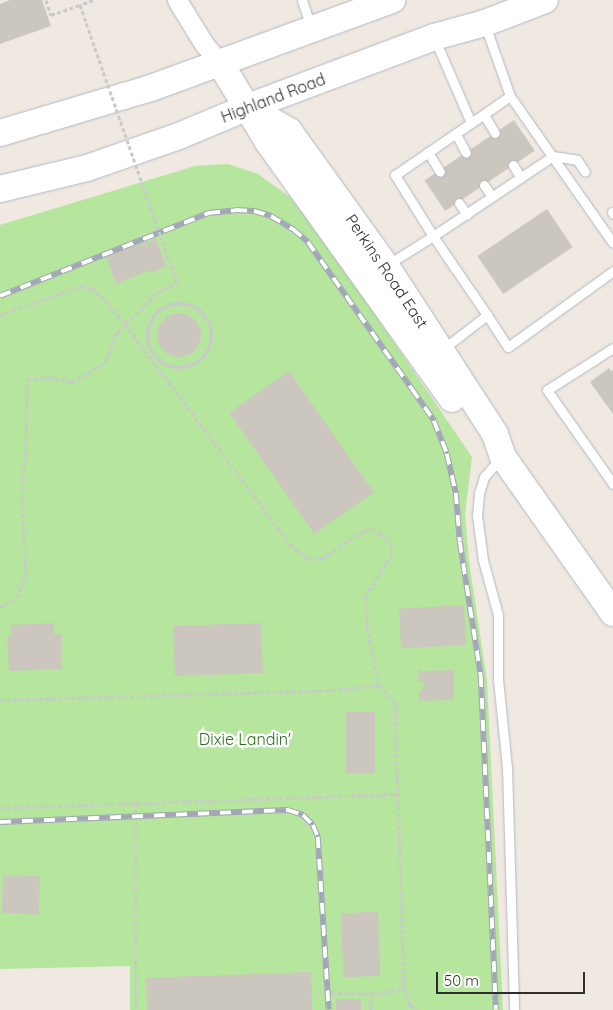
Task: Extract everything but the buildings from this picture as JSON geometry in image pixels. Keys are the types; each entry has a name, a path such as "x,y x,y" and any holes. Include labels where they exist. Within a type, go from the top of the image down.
{"street":[{"path":"177,0 204,44 220,63"},
{"path":"0,133 150,88 392,0"},
{"name":"Highland Road","path":"0,189 87,168 179,136 248,107 434,37 484,23 545,0"},
{"name":"Perkins Road East","path":"220,63 268,142 365,275 483,443 503,456"},
{"name":"Perkins Road East","path":"248,107 289,131 386,266 495,434 503,456 613,613"}],"lane":[{"path":"302,0 311,28"},
{"path":"484,23 510,96 613,243"},
{"path":"434,37 471,124"},
{"path":"510,96 484,116 394,175 508,347 613,271"},
{"path":"484,116 495,133"},
{"path":"456,134 466,153"},
{"path":"428,152 440,172"},
{"path":"386,266 467,215 553,156 577,160 585,172"},
{"path":"513,165 521,178"},
{"path":"484,185 492,197"},
{"path":"459,203 467,215"},
{"path":"441,350 487,315"},
{"path":"613,348 547,390 613,484"},
{"path":"503,456 484,476 479,493 477,515 483,560 498,614 498,679 507,768 514,1010"}],"path":[{"path":"46,0 51,15 93,0"},
{"path":"0,607 17,597 26,576 22,490 26,453 27,380 48,377 71,382 78,380 106,361 117,333 125,324 158,292 177,282 80,5"},
{"path":"0,315 81,286 91,288 105,300 125,324 147,356 290,544 306,558 322,559 364,530 372,529 381,534 391,544 392,554 366,596 367,627 379,685 395,702 404,989 410,1005 416,1010"},
{"path":"179,303 194,307 205,318 210,327 208,348 194,363 173,366 163,362 152,352 147,337 148,327 159,310 168,305 179,303"},
{"path":"147,356 152,352"},
{"path":"0,700 337,690 379,685"},
{"path":"0,808 398,794"},
{"path":"136,803 136,1010"},
{"path":"318,992 371,994 404,989"},
{"path":"371,994 371,1010"}],"green space":[{"name":"Dixie Landin'","path":"228,164 258,174 290,197 319,232 472,457 465,514 469,561 487,681 503,1010 130,1010 130,966 0,969 0,225 195,166"}],"railway":[{"path":"0,296 209,213 236,210 254,211 271,216 293,229 308,242 412,389 434,421 447,454 456,493 460,542 481,676 496,1010"},
{"path":"0,822 288,810 303,815 313,825 318,837 329,1010"}]}
